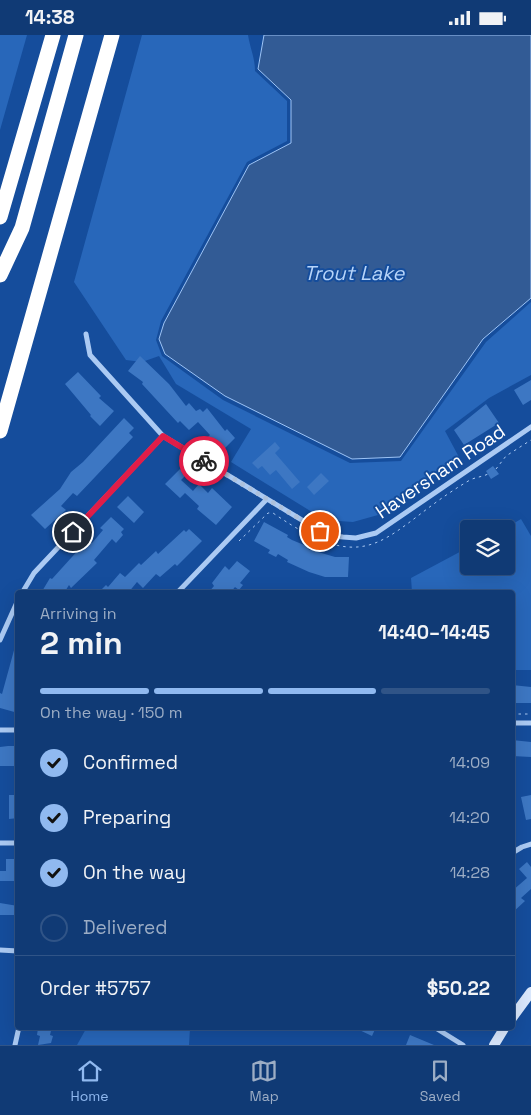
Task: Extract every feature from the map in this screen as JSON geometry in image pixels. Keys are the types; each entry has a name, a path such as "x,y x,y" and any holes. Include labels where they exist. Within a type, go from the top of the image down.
{"highway":[{"path":"0,217 53,35"},
{"path":"0,275 22,228 76,35"},
{"path":"0,431 112,35"}],"street":[{"name":"Haversham Road","path":"86,334 90,355 163,436 266,500 333,536 366,536 396,522 531,427"},
{"path":"24,590 34,573 163,436"},
{"path":"180,590 266,500"},
{"path":"0,640 15,607"},
{"path":"515,723 531,723"},
{"path":"0,730 15,730"},
{"path":"0,843 15,843"},
{"path":"515,851 531,844"},
{"path":"0,950 15,951"},
{"path":"515,1013 531,993"},
{"path":"15,1045 18,1030"},
{"path":"439,1030 463,1045"},
{"path":"494,1045 503,1030"}],"path":[{"path":"496,469 506,456 531,440"},
{"path":"239,541 268,513 273,513 317,540 332,545 361,547 371,545 392,535 472,479 488,474"},
{"path":"515,714 531,714"}],"shaded area":[{"path":"0,35 27,35 0,130"},
{"path":"142,35 248,35 255,71 287,101 287,141 247,162 161,321 156,340 162,356 223,400 350,463 401,461 486,342 531,302 531,375 489,398 445,431 460,459 378,515 353,522 339,521 312,512 231,462 251,429 176,384 159,356 142,362 126,360 74,282"},
{"path":"521,519 531,536 531,670 515,670 515,590 412,590 411,578 460,552 460,575 515,575 515,523"},
{"path":"85,1030 190,1030 189,1045 77,1045"}],"water":[{"name":"Trout Lake","path":"264,35 531,35 531,298 483,339 400,457 352,459 225,396 165,354 159,339 164,323 249,165 291,143 291,100 258,69"}],"building":[{"path":"140,356 169,384 186,406 189,403 196,411 200,409 203,412 207,408 225,431 227,429 235,438 224,449 217,441 213,445 207,438 210,435 198,422 189,430 180,421 178,423 142,384 143,382 128,371"},
{"path":"78,372 101,396 99,398 114,411 100,426 65,384"},
{"path":"531,380 531,400 523,405 514,390"},
{"path":"486,404 499,423 464,445 454,430"},
{"path":"124,418 134,428 129,433 133,437 77,496 73,493 61,506 66,510 45,529 31,515 60,489 71,472 83,462"},
{"path":"275,442 280,448 275,453 300,482 292,489 276,470 270,475 262,466 258,469 252,463"},
{"path":"493,466 499,474 491,479 486,471"},
{"path":"180,469 186,475 181,480 193,491 199,484 208,493 212,488 232,507 216,525 197,509 199,506 185,493 180,498 165,484"},
{"path":"321,473 329,481 314,495 307,487"},
{"path":"128,496 144,512 134,523 117,507"},
{"path":"111,517 124,529 121,532 123,535 116,543 112,539 94,560 97,563 71,588 69,585 66,590 43,590 50,578 52,579 81,547 89,540 92,543 103,530 100,528"},
{"path":"264,522 288,535 287,537 292,540 309,547 308,549 335,557 349,557 348,577 325,577 287,562 288,560 278,554 276,557 268,553 270,550 254,541"},
{"path":"189,529 202,541 177,566 175,564 160,577 156,574 143,588 137,582 130,590 101,590 106,585 108,587 120,573 125,577 139,563 141,565 156,551 158,554 184,530 186,532"},
{"path":"237,561 250,571 240,583 243,585 239,590 235,587 232,590 211,590 214,586 212,583 225,566 229,570"},
{"path":"15,647 15,712 0,708 0,693 2,694"},
{"path":"515,685 531,687 531,703 515,703"},
{"path":"515,740 531,742 531,757 515,756"},
{"path":"15,746 15,766 0,766 0,747"},
{"path":"9,795 15,795 15,818 9,819"},
{"path":"531,795 531,819 526,820 521,797"},
{"path":"6,859 15,859 15,881 0,881 0,871 6,871"},
{"path":"527,862 531,867 531,889 521,898 525,901 515,910 515,888 527,878 519,869"},
{"path":"0,903 15,906 15,915 0,915"},
{"path":"38,1030 51,1031 50,1035 53,1036 51,1043 38,1045 40,1036 37,1035"},
{"path":"359,1030 375,1030 372,1036"},
{"path":"410,1035 434,1045 406,1045"}],"way so far":[{"path":"204,461 320,531"}],"route":[{"path":"73,532 163,436 204,461"}]}
